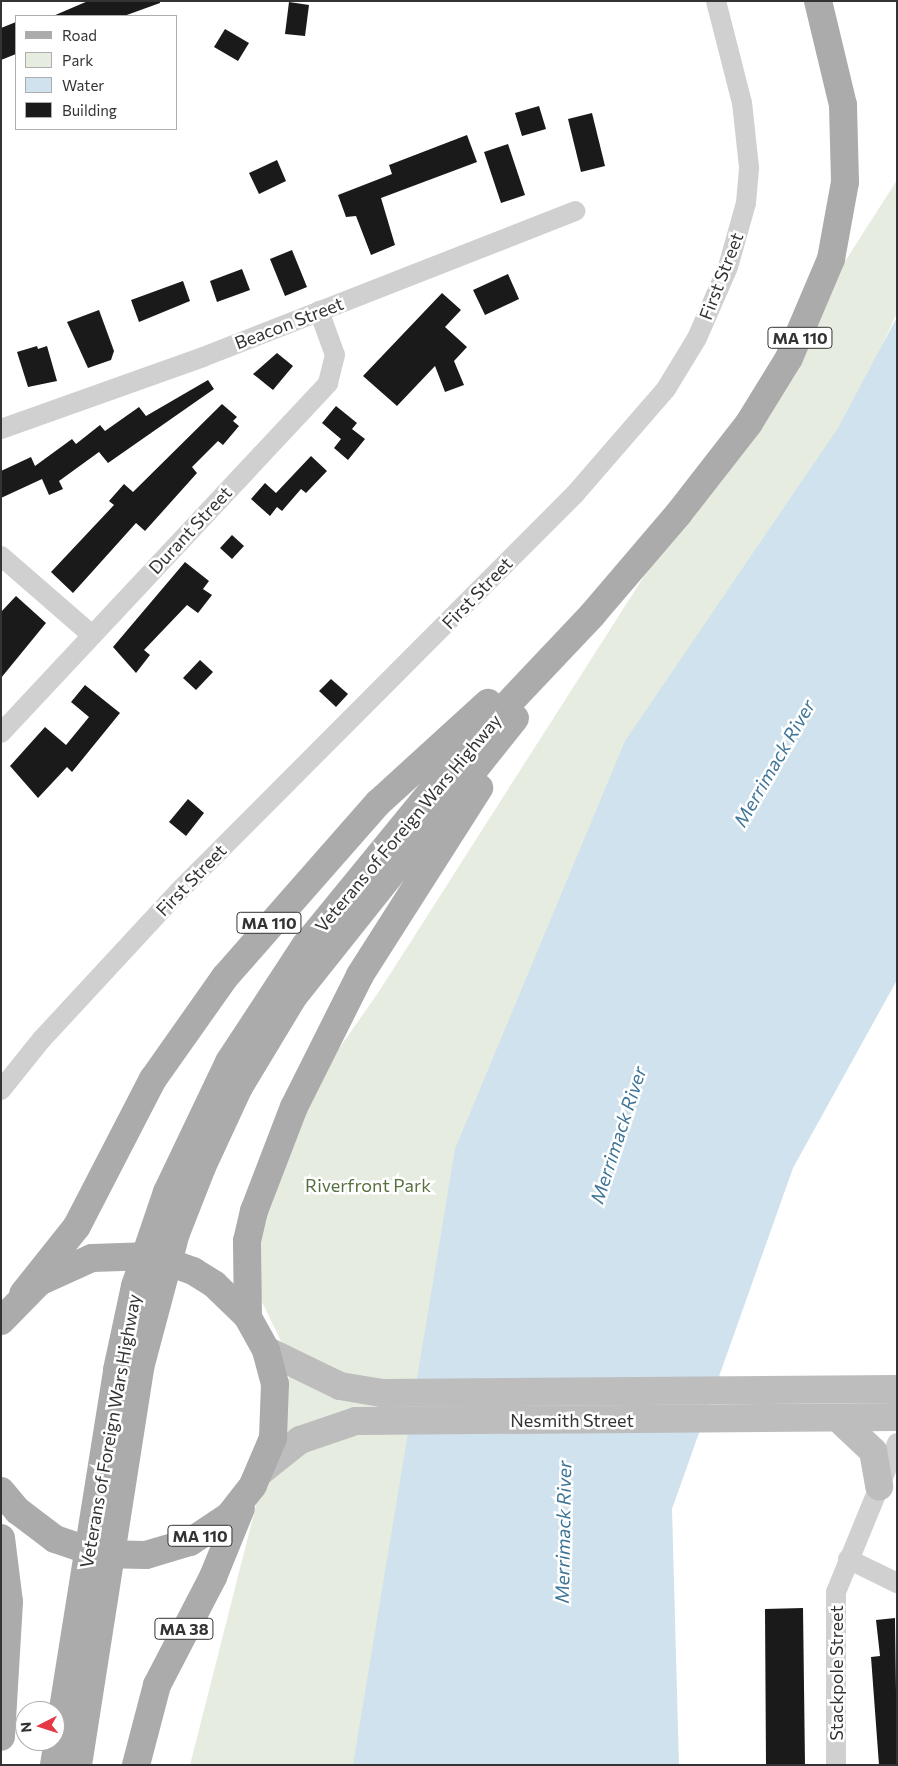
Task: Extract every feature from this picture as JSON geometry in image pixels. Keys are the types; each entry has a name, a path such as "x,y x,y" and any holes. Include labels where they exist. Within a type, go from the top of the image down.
{"main road":[{"name":"Veterans of Foreign Wars Highway","path":"78,1765 147,1336 176,1233 216,1135 256,1056 317,964 489,753 592,615 748,422 789,358 821,288 839,223 846,142 837,67 818,1"},
{"name":"Veterans of Foreign Wars Highway","path":"54,1765 126,1323 168,1192 206,1105 254,1022 334,908 472,742 592,615"},
{"name":"MA 110","path":"1,1320 77,1226 132,1116 178,1040 274,916 415,767 592,615"},
{"name":"MA 110","path":"266,1350 248,1317 247,1241 254,1211 314,1062 393,920 592,615"},
{"path":"23,1294 55,1272 92,1258 150,1256 193,1271 214,1284 248,1317"},
{"path":"261,1471 273,1438 276,1402 266,1350"},
{"name":"Nesmith Street","path":"266,1350 340,1386 382,1393 781,1392 897,1389"},
{"name":"Nesmith Street","path":"261,1471 316,1431 377,1420 771,1420 897,1417"},
{"path":"838,1419 873,1451 879,1486"},
{"name":"MA 110","path":"1,1491 18,1511 55,1539 99,1554 146,1555 190,1542 216,1526 244,1498 261,1471"},
{"name":"MA 38","path":"136,1765 157,1685 212,1577 244,1498"},
{"path":"1,1538 9,1602 1,1737"}],"street":[{"name":"First Street","path":"1,1090 42,1039 178,892 575,494 666,389 697,338 728,267 746,203 749,167 742,104 716,1"},
{"name":"Beacon Street","path":"1,429 318,312 575,211"},
{"name":"Durant Street","path":"1,733 328,383 335,355 318,312"},
{"path":"1,556 92,636"},
{"name":"Stackpole Street","path":"836,1765 834,1605 848,1559 897,1443"},
{"path":"848,1559 897,1583"}],"green space":[{"name":"Riverfront Park","path":"897,180 897,313 856,401 391,1765 190,1765 292,1364 262,1302 253,1214 274,1141 378,993"}],"water":[{"name":"Merrimack River","path":"897,317 897,980 793,1168 672,1509 679,1765 353,1765 455,1149 625,741 838,428"}],"building":[{"path":"88,1 160,1 160,3 127,15 55,15"},
{"path":"289,2 309,5 305,36 285,34"},
{"path":"15,22 15,54 1,60 1,28"},
{"path":"225,29 249,43 238,61 214,47"},
{"path":"539,106 546,129 522,136 515,113"},
{"path":"592,113 605,166 581,172 568,119"},
{"path":"467,135 477,162 381,198 395,245 371,255 356,216 346,217 338,195 392,174 389,165"},
{"path":"508,144 525,195 501,203 484,152"},
{"path":"277,160 286,181 259,194 249,173"},
{"path":"292,250 307,287 285,296 270,259"},
{"path":"242,269 250,290 217,302 210,281"},
{"path":"508,274 519,299 485,315 473,290"},
{"path":"183,281 190,301 139,322 131,300"},
{"path":"442,293 461,310 445,327 467,347 454,361 464,385 445,392 435,366 397,406 363,376"},
{"path":"99,310 114,351 111,360 88,368 67,322"},
{"path":"37,346 38,349 47,346 57,381 28,387 17,352"},
{"path":"277,353 293,366 273,390 253,374"},
{"path":"208,380 214,389 108,463 99,452 59,481 63,489 49,495 42,479 1,498 1,471 31,457 35,466 72,439 76,444 100,425 105,431 139,407 146,416"},
{"path":"222,404 237,417 233,421 239,426 223,445 218,441 192,467 197,473 145,531 136,523 73,593 51,572 114,505 109,501 124,484 133,492"},
{"path":"336,406 357,423 352,429 365,439 348,460 334,448 341,439 322,423"},
{"path":"311,456 327,471 306,493 301,489 282,511 277,507 270,516 251,499 265,483 276,493"},
{"path":"232,535 244,546 232,559 220,548"},
{"path":"185,562 209,581 203,589 212,595 198,613 187,605 144,650 150,655 136,673 113,647"},
{"path":"16,596 46,623 1,678 1,612"},
{"path":"200,660 213,672 196,690 183,678"},
{"path":"331,679 348,694 336,707 319,691"},
{"path":"85,685 120,713 72,772 67,767 38,798 10,766 45,727 66,745 89,717 71,702"},
{"path":"188,799 204,813 186,836 169,822"},
{"path":"803,1608 805,1765 766,1765 765,1609"},
{"path":"895,1618 897,1765 879,1765 871,1657 880,1656 876,1620"}]}
